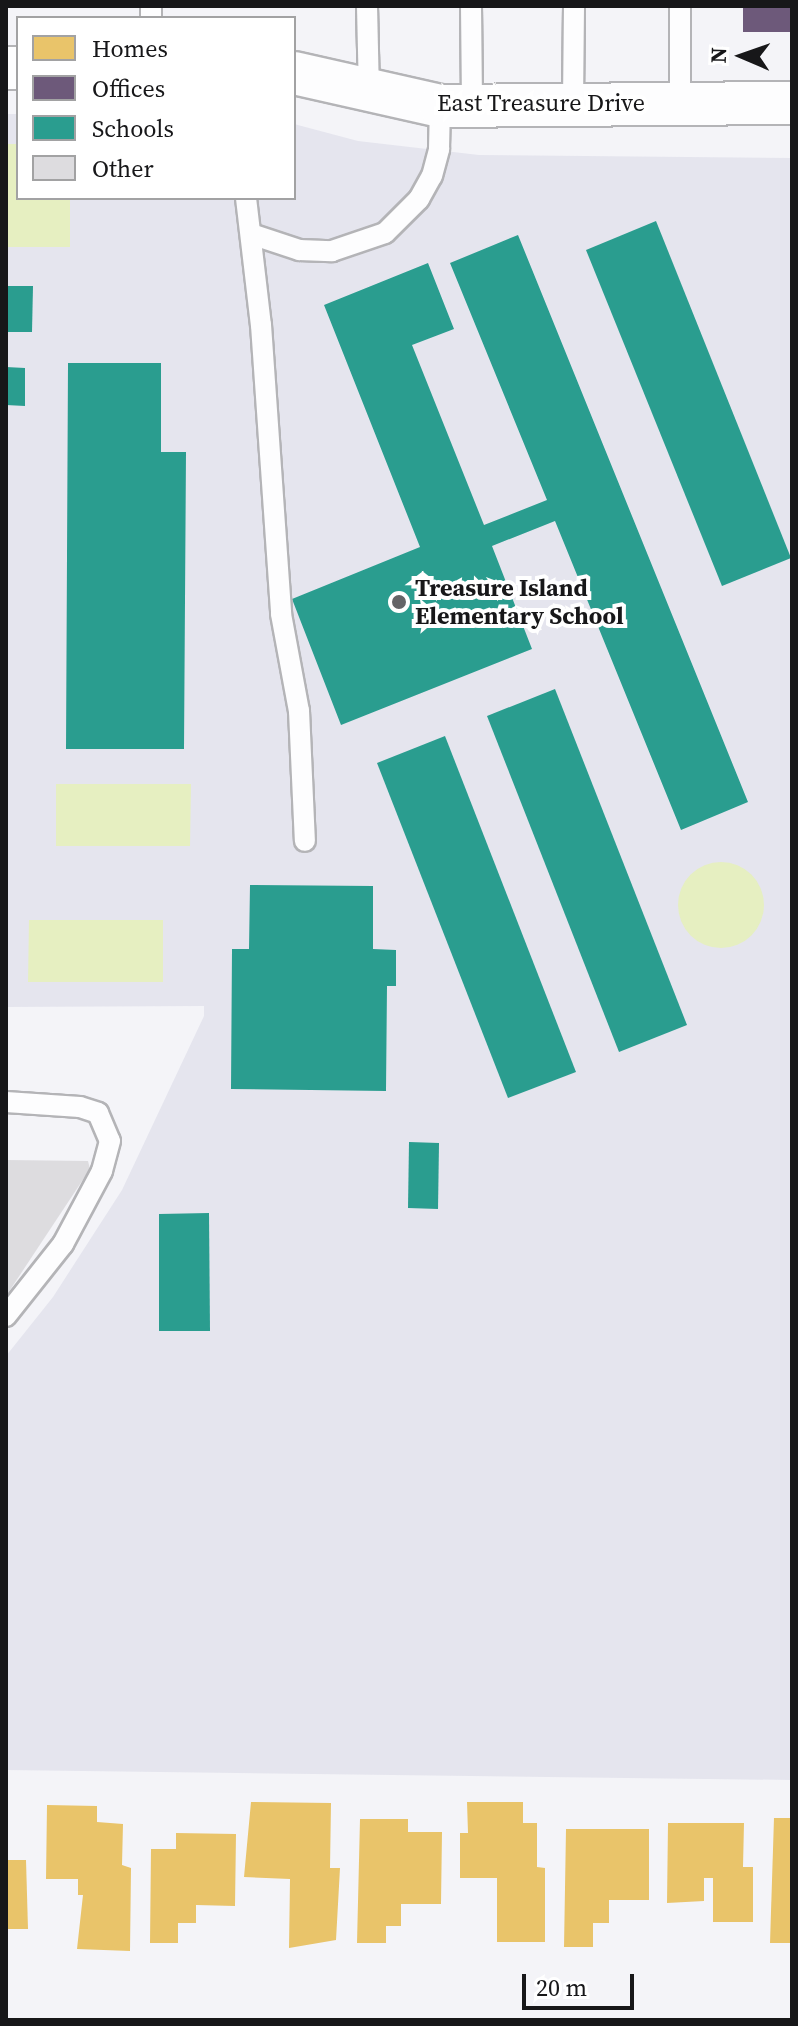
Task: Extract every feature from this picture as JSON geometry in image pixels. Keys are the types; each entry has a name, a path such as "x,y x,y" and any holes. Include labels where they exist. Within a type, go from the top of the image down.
{"street":[{"name":"East Treasure Drive","path":"296,73 369,91 456,106 573,102 792,103"}],"lane":[{"path":"367,6 369,91"},
{"path":"251,234 299,250 332,251 385,233 419,199 432,176 456,106 471,6"},
{"path":"573,102 574,6"},
{"path":"680,6 680,102"},
{"path":"246,200 281,614 299,711 305,841"},
{"path":"6,1102 80,1107 98,1113 110,1141 102,1171 63,1244 6,1316"}],"shaded area":[{"name":"Treasure Island Elementary School","path":"6,114 16,114 16,200 296,200 296,125 358,141 479,155 792,158 792,1780 6,1770 6,1356 53,1297 122,1190 204,1016 204,1006 6,1007"}],"green space":[{"path":"6,144 16,144 16,200 70,200 70,247 6,247"},
{"path":"56,784 191,784 190,846 56,846"},
{"path":"713,862 729,862 752,874 761,888 764,905 761,922 752,936 729,948 713,948 697,941 685,929 678,913 678,897 685,881 697,869"},
{"path":"29,920 163,920 163,982 28,982"}],"building: Homes":[{"path":"251,1802 331,1803 330,1868 340,1868 336,1940 289,1948 290,1879 244,1877"},
{"path":"467,1802 523,1802 523,1823 537,1823 537,1867 545,1868 545,1942 497,1942 497,1878 460,1878 460,1833 468,1833"},
{"path":"47,1805 97,1806 97,1822 123,1824 122,1865 131,1868 130,1951 77,1949 83,1895 78,1895 78,1879 46,1879"},
{"path":"774,1818 792,1818 792,1943 770,1943"},
{"path":"360,1819 408,1819 408,1832 442,1832 441,1904 401,1904 401,1926 386,1926 386,1943 357,1943"},
{"path":"668,1823 744,1823 743,1867 753,1867 753,1922 713,1922 713,1878 704,1878 704,1901 667,1903"},
{"path":"566,1829 649,1829 649,1900 609,1900 609,1923 593,1923 593,1947 564,1947"},
{"path":"176,1833 236,1834 235,1906 196,1905 196,1923 178,1923 178,1943 150,1943 151,1849 176,1849"},
{"path":"6,1860 26,1860 28,1929 6,1929"}],"building: Offices":[{"path":"743,6 792,6 792,32 743,32"}],"building: Schools":[{"path":"656,221 791,558 722,586 586,250"},
{"path":"518,235 748,802 681,830 555,521 492,546 532,649 341,725 292,599 420,547 324,305 428,263 454,329 412,345 484,525 547,500 450,263"},
{"path":"6,286 33,286 32,332 6,332"},
{"path":"68,363 161,363 161,452 186,452 184,749 66,749"},
{"path":"6,367 25,368 25,406 6,405"},
{"path":"555,689 687,1025 619,1052 487,716"},
{"path":"445,736 576,1072 508,1098 377,763"},
{"path":"250,885 373,886 373,949 396,950 396,986 387,986 386,1091 231,1089 232,949 249,949"},
{"path":"409,1142 439,1143 438,1209 408,1208"},
{"path":"209,1213 210,1331 159,1331 159,1214"}],"building: Other":[{"path":"6,1160 88,1161 90,1169 6,1296"}],"place":[{"name":"Treasure Island Elementary School","path":"399,602"}]}
